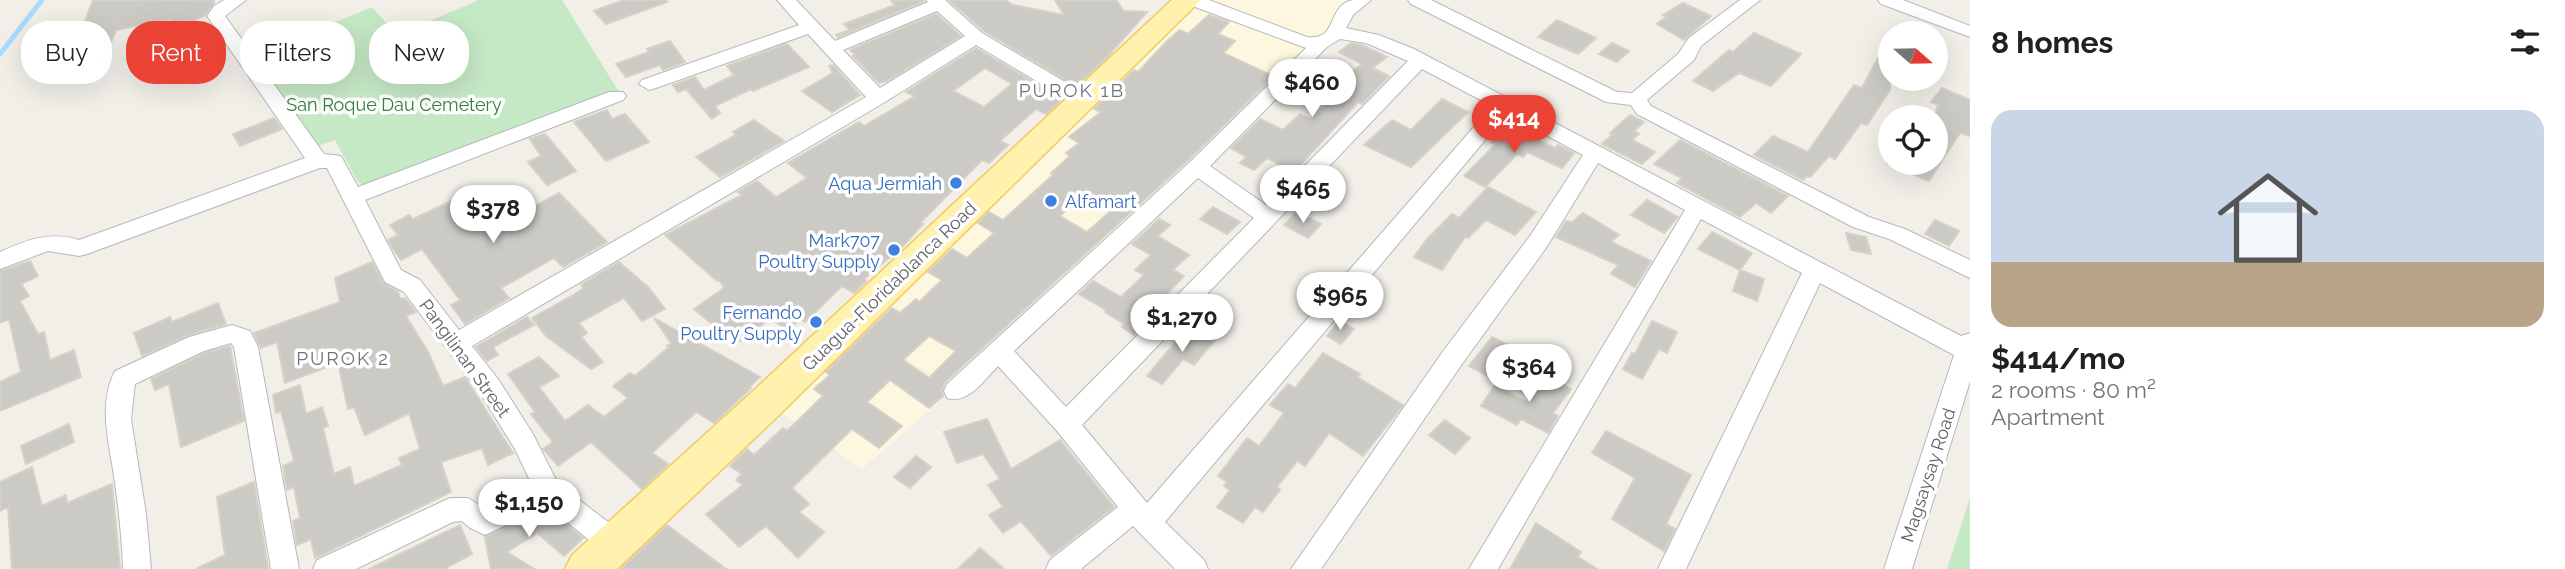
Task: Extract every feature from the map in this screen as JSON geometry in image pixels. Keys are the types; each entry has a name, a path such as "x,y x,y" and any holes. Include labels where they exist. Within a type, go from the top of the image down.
{"main road":[{"name":"Guagua-Floridablanca Road","path":"587,569 1191,0"}],"street":[{"name":"Pangilinan Street","path":"237,0 220,10 216,16 354,196 393,276 412,286 489,386 517,431 549,492 614,543"},
{"path":"786,0 878,98"},
{"path":"1191,0 1303,42 1364,35 1420,60 1815,270 1969,346"},
{"path":"956,391 1198,167 1327,39 1345,12 1362,0"},
{"path":"1417,0 1614,98 1637,99 1687,56 1695,42 1751,0"},
{"path":"1887,0 1970,32"},
{"path":"833,48 937,2 976,37 1082,100"},
{"path":"649,84 810,27"},
{"path":"455,344 878,98 976,37"},
{"path":"1066,424 1420,60"},
{"path":"354,196 617,96"},
{"path":"1637,99 1644,110 1861,222 1897,234 1970,270"},
{"path":"1060,569 1141,516 1504,105"},
{"path":"1306,569 1453,357 1538,242 1594,153"},
{"path":"0,261 43,242 58,241 79,248 326,161"},
{"path":"1198,167 1266,216"},
{"path":"1483,569 1697,208"},
{"path":"1672,569 1815,270"},
{"path":"137,569 125,457 116,416 117,398 124,378 197,344 232,334 242,338 246,347 285,569"},
{"name":"Magsaysay Road","path":"1898,569 1969,346"},
{"path":"999,351 1066,424 1141,516 1194,569"},
{"path":"327,569 450,510 463,508 485,523 549,492"}],"shaded area":[{"path":"1207,0 1355,0 1328,33 1317,37 1304,37"},
{"path":"1197,5 1308,47 1285,76 953,386 943,384 866,330 862,325"},
{"path":"856,328 945,393 945,397 862,469 777,410"}],"green space":[{"name":"San Roque Dau Cemetery","path":"479,0 562,0 619,92 369,187 358,182 335,140 318,146 273,84 355,84 355,21 338,21 372,7 384,21 369,21 369,84 469,84 469,21 430,21"},
{"path":"1970,498 1970,569 1947,569"}],"building":[{"path":"93,0 214,0 204,16 194,20 126,21 126,28 116,30 112,40 112,21 85,21"},
{"path":"624,0 667,2 606,24 594,11"},
{"path":"891,0 924,1 838,37 836,35 850,30 844,24 895,5"},
{"path":"949,0 1005,0 1013,5 1064,15 1055,0 1116,0 1124,11 1147,12 1107,57 1076,86 984,31"},
{"path":"1683,3 1711,16 1684,40 1657,24 1666,17 1663,15"},
{"path":"936,14 961,36 887,81 879,83 850,50"},
{"path":"1209,15 1229,22 1218,34 1235,41 1223,53 1273,76 1188,160 945,382 943,396 929,408 890,380 867,402 902,426 879,448 852,429 792,488 809,504 799,512 824,532 798,558 766,526 739,547 706,514 743,485 736,480 742,474 730,466 747,449 754,455 783,428 787,431 823,396 814,389 830,375 826,372 892,308 900,313 916,299 919,302 942,280 928,272 952,249 967,258 994,233 978,223 989,212 1003,220 1053,175 1051,173 1070,156 1066,153 1079,143 1069,137 1101,112 1094,109 1134,70 1138,72 1180,30 1188,34","holes":["1086,193 1114,208 1087,232 1060,216","929,336 956,351 929,378 903,360"]},
{"path":"1557,20 1596,38 1578,54 1538,37"},
{"path":"1754,33 1801,54 1771,86 1739,73 1713,91 1693,81 1729,50 1733,52"},
{"path":"670,41 685,62 663,70 660,65 626,77 616,64 649,52 647,49"},
{"path":"1351,43 1362,45 1387,57 1372,68 1389,76 1362,104 1358,102 1294,172 1267,158 1254,170 1240,163 1246,157 1231,148 1260,119 1283,130 1300,114 1310,119 1357,78 1349,74 1362,64 1339,52"},
{"path":"1612,43 1629,51 1617,62 1599,54"},
{"path":"787,44 809,67 715,106 720,113 712,119 686,89 678,92 673,85 695,77 704,90 734,75 727,66"},
{"path":"976,48 1062,99 1046,114 1036,109 1000,141 1008,145 989,163 982,160 920,223 923,224 902,247 864,279 866,281 854,293 842,286 805,322 800,319 789,330 770,319 736,344 694,309 724,288 719,279 717,281 665,235 742,195 738,192 757,181 776,197 807,178 788,163 859,122 864,126 915,96 906,92","holes":["985,68 1012,84 984,107 953,91"]},
{"path":"1878,58 1878,91 1889,91 1867,125 1861,123 1835,159 1829,156 1810,177 1807,176 1803,180 1754,155 1773,136 1808,152 1854,85 1862,88"},
{"path":"833,65 860,95 832,112 802,91 833,73 829,66"},
{"path":"1940,91 1948,91 1970,100 1970,136 1960,133 1948,152 1948,105 1931,102"},
{"path":"1442,99 1468,112 1411,167 1364,145 1392,120 1411,130"},
{"path":"607,110 612,119 625,114 649,142 606,161 574,122"},
{"path":"1630,115 1644,122 1634,131 1639,134 1632,140 1655,152 1642,164 1602,144"},
{"path":"274,118 282,129 240,146 233,134"},
{"path":"754,120 784,141 720,177 696,157 736,135 733,132"},
{"path":"1503,125 1555,148 1558,145 1574,153 1562,168 1527,152 1523,157 1517,154 1485,187 1464,176 1496,144 1491,142 1495,137 1493,136"},
{"path":"545,134 576,171 547,185 528,162 541,156 530,139"},
{"path":"1680,140 1788,196 1771,213 1756,203 1740,217 1677,183 1682,178 1654,164"},
{"path":"1915,175 1933,175 1929,181"},
{"path":"484,186 511,219 559,193 607,242 563,267 554,258 501,288 509,298 465,324 451,305 460,300 422,249 401,260 388,240 398,235 390,225 409,215 413,219"},
{"path":"1488,187 1536,212 1515,235 1486,220 1468,238 1465,237 1442,270 1414,257 1427,239 1452,214 1459,218"},
{"path":"1647,200 1678,217 1664,233 1631,215"},
{"path":"1213,207 1240,222 1227,234 1200,219"},
{"path":"1297,212 1321,224 1308,238 1284,225"},
{"path":"1583,213 1619,235 1611,242 1651,261 1635,287 1611,274 1618,265 1556,237 1566,221 1572,222"},
{"path":"1159,219 1170,225 1158,236 1189,255 1173,270 1184,276 1158,303 1163,306 1134,335 1122,327 1124,324 1105,312 1106,310 1079,294 1093,281 1121,297 1144,275 1135,270 1151,255 1132,244"},
{"path":"1935,220 1959,231 1949,246 1925,234"},
{"path":"1712,232 1752,253 1740,270 1698,249"},
{"path":"1846,233 1866,237 1871,254 1851,250"},
{"path":"30,261 38,276 21,284 29,296 20,301 38,334 44,332 50,360 74,350 81,377 0,411 0,382 21,372 9,319 0,323 0,271"},
{"path":"372,262 383,283 398,292 400,299 405,298 416,312 406,316 428,352 443,386 465,377 513,453 488,465 482,448 441,462 451,492 315,558 311,539 297,545 293,521 300,518 294,487 287,490 283,466 294,461 281,411 276,413 273,395 300,385 306,414 322,407 328,426 323,428 334,474 350,467 354,486 402,465 399,458 420,449 409,413 365,435 354,407 348,409 338,363 285,383 277,342 261,348 254,333 340,302 335,278"},
{"path":"619,262 648,287 665,309 642,321 624,298 579,323 587,333 581,337 603,362 591,369 546,336 532,318 584,288 581,285"},
{"path":"1740,270 1764,279 1757,301 1733,291"},
{"path":"218,303 226,324 188,335 142,356 134,333 170,317 172,322"},
{"path":"527,317 534,325 493,347 498,355 487,361 476,347"},
{"path":"654,318 760,377 714,423 696,412 652,453 668,464 642,489 591,442 558,466 543,449 553,442 531,414 535,412 508,374 539,357 559,376 539,387 565,421 588,405 604,417 628,398 613,386 630,373 635,376 669,347 667,346 671,343"},
{"path":"1339,321 1354,329 1341,344 1327,336"},
{"path":"1652,321 1677,332 1667,353 1659,349 1642,379 1623,369 1632,353 1635,354"},
{"path":"1189,326 1215,340 1194,365 1183,359 1162,384 1147,376"},
{"path":"1492,337 1520,351 1500,383 1469,366"},
{"path":"230,346 244,421 181,447 169,384 155,390 151,379 205,353"},
{"path":"1323,353 1360,374 1357,377 1403,405 1363,456 1329,433 1305,466 1297,461 1277,487 1280,490 1263,512 1255,507 1243,523 1217,507 1230,490 1224,486 1227,482 1218,476 1247,438 1259,446 1284,413 1270,405 1288,384 1295,388"},
{"path":"1547,375 1571,389 1553,413 1558,416 1548,433 1521,419 1517,425 1481,406 1495,385 1526,402"},
{"path":"987,419 1011,469 1060,440 1114,507 1051,556 1021,521 1003,533 989,515 1003,507 988,485 1000,479 983,454 957,463 944,432"},
{"path":"1445,420 1470,438 1455,454 1429,435"},
{"path":"69,424 74,442 26,464 21,446"},
{"path":"1606,431 1691,475 1666,524 1675,529 1664,551 1612,519 1635,478 1592,453"},
{"path":"916,456 931,467 910,488 894,477"},
{"path":"32,467 42,506 66,495 67,503 112,484 120,569 12,569 8,507 0,511 0,482"},
{"path":"254,482 268,569 196,569 225,555 217,497"},
{"path":"547,509 583,538 564,556 537,533 507,552 534,569 491,569 485,537"},
{"path":"1536,523 1581,552 1578,557 1597,569 1510,569"},
{"path":"460,525 472,554 444,569 369,569"},
{"path":"667,525 726,569 621,569"},
{"path":"980,548 1004,569 958,569"}],"waterway":[{"path":"0,54 42,0"}],"place":[{"name":"Aqua Jermiah","path":"956,183"},
{"name":"Alfamart","path":"1051,201"},
{"name":"Mark707 Poultry Supply","path":"894,250"},
{"name":"Fernando Poultry Supply","path":"816,322"}],"district":[{"name":"PUROK 1B","path":"1072,90"},
{"name":"PUROK 2","path":"343,358"}]}
